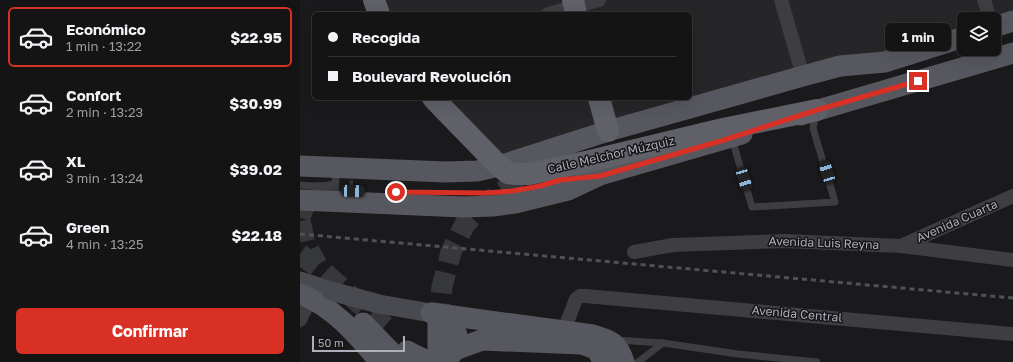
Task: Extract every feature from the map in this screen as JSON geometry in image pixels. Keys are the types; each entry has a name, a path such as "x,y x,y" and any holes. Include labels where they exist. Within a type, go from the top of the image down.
{"highway":[{"path":"374,0 378,12"},
{"name":"Calle Melchor Múzquiz","path":"435,100 499,166 508,173 515,174 529,174 723,129 817,110"},
{"path":"600,100 608,131"}],"main road":[{"path":"1001,25 1013,21"},
{"path":"581,151 712,114 957,39"},
{"path":"310,177 334,201 463,208 515,203 568,190 600,176 817,110 1013,53"},
{"path":"310,177 477,171 499,166 608,131 840,66 885,62"},
{"path":"353,191 486,193 512,191 540,186 560,180 600,176"},
{"path":"311,290 445,320 453,327 458,341 448,348"},
{"path":"311,290 333,313 356,333 380,362"},
{"path":"434,318 561,338 596,349 604,362"},
{"path":"359,319 394,355 407,358 437,360 452,354 448,348"},
{"path":"385,326 407,358"},
{"path":"448,348 482,340 561,338 593,335 609,339 618,348 624,362"}],"street":[{"path":"555,12 599,0"},
{"path":"781,0 803,76"},
{"path":"984,0 988,12"},
{"name":"Avenida Cuarta","path":"901,246 1013,196"},
{"name":"Avenida Luis Reyna","path":"634,252 673,245 785,241 901,246 1013,260"},
{"path":"300,320 311,290"},
{"name":"Avenida Central","path":"561,338 576,299 580,296 1013,334"}],"lane":[{"path":"731,137 752,207 836,202 813,128 817,110"},
{"path":"300,185 310,177"},
{"path":"609,339 662,343 738,354 817,362"},
{"path":"638,362 662,343"}],"shaded area":[{"path":"386,0 1013,0 1013,23 1001,20 1001,12 957,12 957,39 496,173 438,100 692,100 692,12 389,12"}],"tunnel":[{"path":"438,324 442,287 451,252 465,224 481,207 506,189 581,151"},
{"path":"300,218 303,209 308,202 320,194 336,191 353,191"},
{"path":"300,221 305,243 317,265"},
{"path":"300,254 319,268 385,326"}],"railway":[{"path":"300,234 1013,298"}],"route":[{"path":"396,192 486,193 512,191 540,186 560,180 600,176 918,81"}]}
